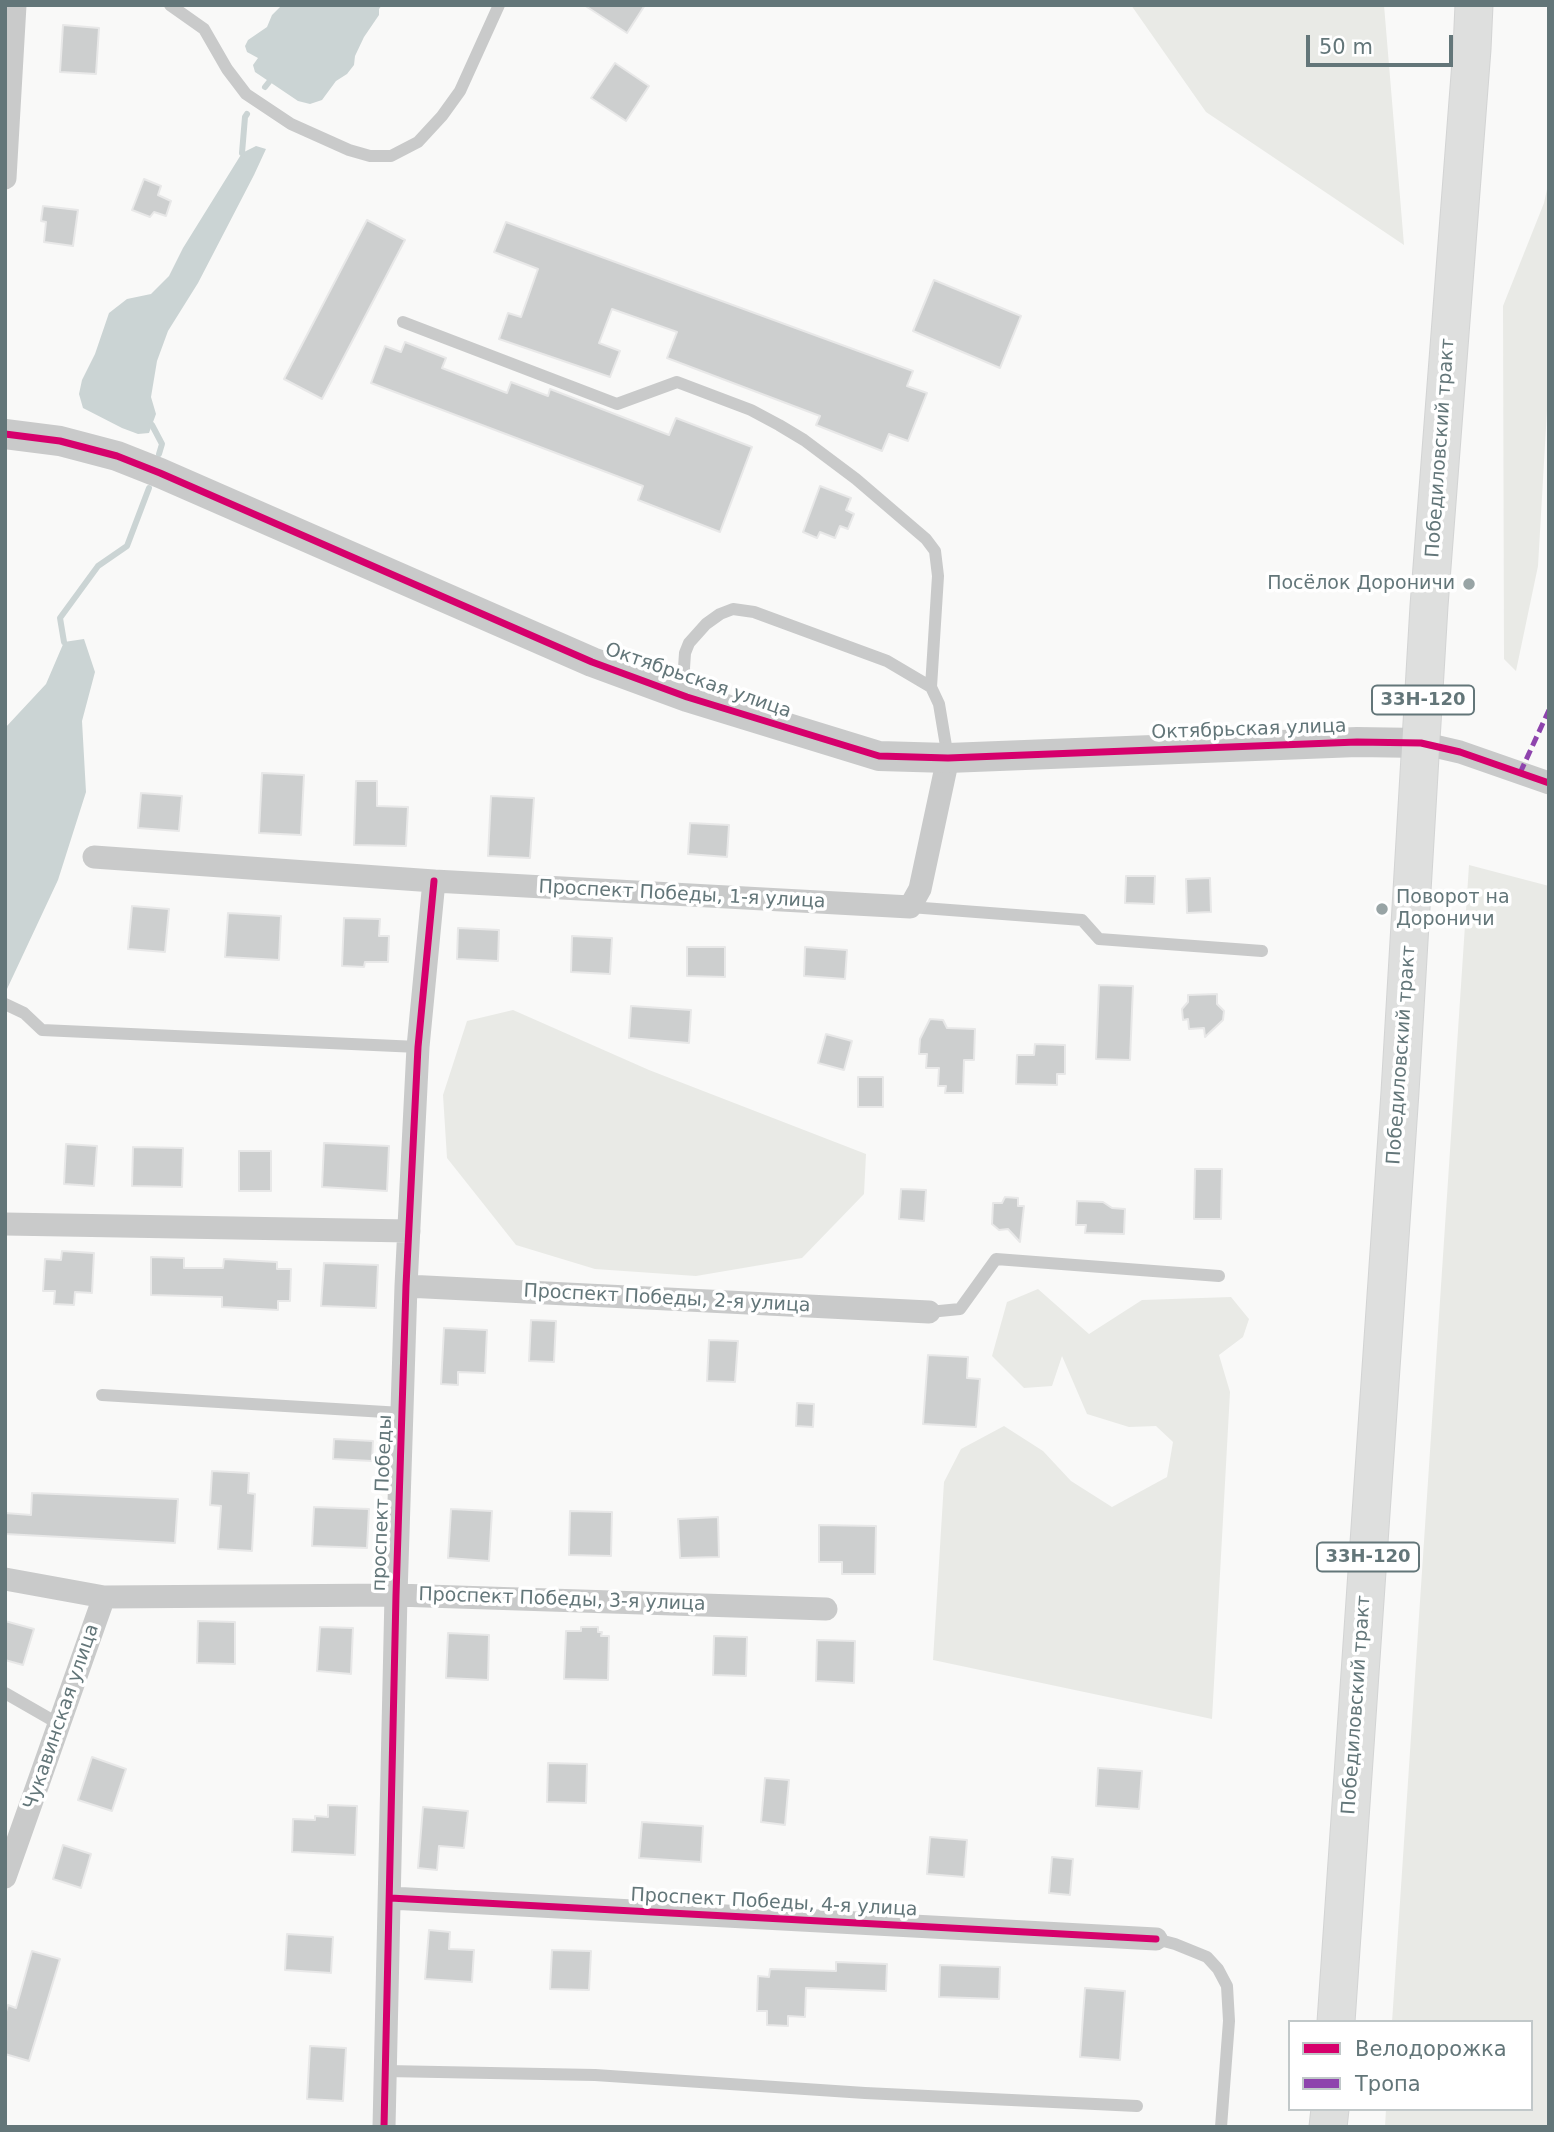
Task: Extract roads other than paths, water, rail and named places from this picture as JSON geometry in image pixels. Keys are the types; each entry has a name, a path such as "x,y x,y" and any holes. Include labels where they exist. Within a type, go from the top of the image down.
{"main road":[{"name":"Победиловский тракт","path":"1336,2020 1400,1092 1429,607 1474,5"}],"street":[{"path":"5,178 15,5"},
{"name":"Октябрьская улица","path":"5,434 60,441 117,456 592,662 687,697 879,756 948,758 1357,742 1421,743"},
{"path":"1421,743 1460,752 1549,783"},
{"path":"910,907 920,889 948,758"},
{"name":"Проспект Победы, 1-я улица","path":"94,858 434,881 910,907"},
{"name":"проспект Победы","path":"383,2127 406,1286 418,1047 434,881"},
{"path":"5,1224 409,1231"},
{"name":"Проспект Победы, 2-я улица","path":"406,1286 929,1312"},
{"name":"Проспект Победы, 3-я улица","path":"5,1579 104,1597 396,1595 826,1609"},
{"name":"Чукавинская улица","path":"5,1877 104,1597"},
{"name":"Проспект Победы, 4-я улица","path":"390,1898 1156,1939"}],"lane":[{"path":"170,5 204,29 227,69 246,94 291,124 349,150 370,156 391,156 418,142 442,116 460,91 499,5"},
{"path":"403,322 617,404 677,382 751,411 804,440 866,488 926,539 935,551 938,576 931,687 939,704 948,758"},
{"path":"687,697 684,668 689,643 706,624 733,610 754,612 887,661 931,687"},
{"name":"Проспект Победы, 1-я улица","path":"910,907 1082,920 1099,939 1262,951"},
{"path":"5,1004 24,1013 42,1030 418,1047"},
{"path":"929,1312 960,1309 996,1259 1219,1276"},
{"path":"102,1395 402,1413"},
{"path":"5,1692 59,1724"},
{"path":"1156,1939 1207,1957 1218,1969 1227,1986 1230,2021 1222,2127"},
{"path":"386,2071 595,2075 865,2093 1137,2106"}],"waterway":[{"path":"265,87 269,82"},
{"path":"242,153 247,114"},
{"path":"152,425 162,444 159,454"},
{"path":"64,642 60,618 98,566 127,546 149,488"}],"place":[{"name":"Посёлок Дороничи","path":"1469,584"},
{"name":"Поворот на Дороничи","path":"1382,909"}]}
